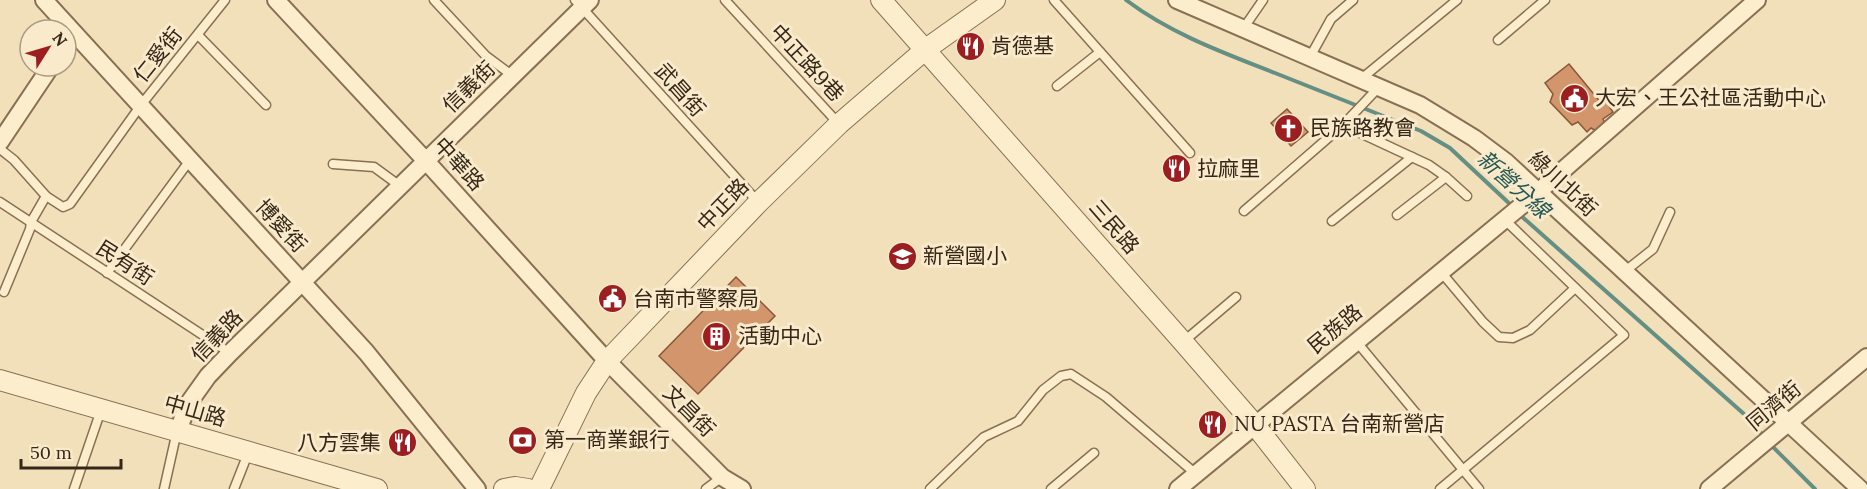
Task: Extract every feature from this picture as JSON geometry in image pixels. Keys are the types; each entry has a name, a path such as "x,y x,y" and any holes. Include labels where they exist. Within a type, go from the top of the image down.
{"street":[{"name":"博愛街","path":"44,0 56,18"},
{"name":"中華路","path":"276,0 607,361"},
{"name":"三民路","path":"881,0 1183,342 1305,489"},
{"name":"中正路","path":"539,489 586,393 607,361 758,203 839,124 926,50 995,0"},
{"name":"綠川北街","path":"1177,0 1361,79 1374,92 1420,105 1474,138 1506,162 1532,196 1624,273 1860,489"},
{"path":"1532,196 1757,0"},
{"name":"信義街","path":"302,282 513,76 583,3"},
{"name":"博愛街","path":"78,46 141,105 366,352 477,489"},
{"path":"0,142 43,78"},
{"name":"民族路","path":"1178,489 1532,196"},
{"name":"信義路","path":"178,431 188,405 208,376 302,282"},
{"name":"同濟街","path":"1709,489 1867,357"},
{"name":"文昌街","path":"607,361 722,477 742,489"},
{"name":"中山路","path":"0,380 377,489"},
{"path":"504,489 515,487 528,489"}],"lane":[{"name":"仁愛街","path":"46,196 63,207 70,204 141,105 225,0"},
{"path":"434,0 486,56 513,76"},
{"name":"中正路9巷","path":"725,0 839,124"},
{"path":"1054,0 1190,153"},
{"path":"1243,28 1263,0"},
{"path":"1310,57 1331,19 1353,0"},
{"path":"1361,79 1458,0"},
{"path":"1498,40 1545,0"},
{"name":"武昌街","path":"583,3 758,203"},
{"path":"198,35 266,105"},
{"path":"1057,86 1100,52"},
{"path":"1244,211 1343,125 1374,92"},
{"path":"1343,125 1412,157 1446,177 1467,196"},
{"path":"0,149 14,160 46,196 31,222 30,230 4,292"},
{"path":"1332,221 1412,157"},
{"path":"107,273 190,160"},
{"path":"333,164 374,167 400,186"},
{"path":"1397,215 1446,177"},
{"name":"民有街","path":"0,202 231,353"},
{"path":"1624,273 1653,249 1670,212"},
{"path":"1440,489 1624,335 1504,219"},
{"path":"1441,272 1499,338 1513,338 1530,330 1575,288"},
{"path":"1183,342 1236,297"},
{"path":"1356,341 1479,489"},
{"path":"930,489 984,437 1018,421 1043,390 1061,376 1071,374 1106,397 1196,474"},
{"path":"74,489 101,410"},
{"path":"164,489 178,431"},
{"path":"234,489 249,451"},
{"path":"1051,489 1094,453"},
{"path":"706,489 722,477"}],"building":[{"name":"大宏、王公社區活動中心","path":"1569,64 1602,104 1607,103 1613,112 1603,119 1606,126 1601,134 1591,128 1587,132 1578,122 1572,125 1550,102 1553,94 1545,83"},
{"name":"民族路教會","path":"1287,109 1308,132 1291,146 1271,123"},
{"name":"活動中心","path":"736,277 775,316 698,394 659,356"}],"waterway":[{"name":"新營分線","path":"1126,0 1161,23 1198,42 1421,131 1450,148 1512,206"},
{"name":"新營分線","path":"1519,214 1744,414 1764,437"},
{"name":"新營分線","path":"1771,445 1815,489"}],"place":[{"name":"肯德基","path":"970,46"},
{"name":"大宏、王公社區活動中心","path":"1574,98"},
{"name":"民族路教會","path":"1289,128"},
{"name":"拉麻里","path":"1176,169"},
{"name":"新營國小","path":"902,256"},
{"name":"台南市警察局","path":"612,299"},
{"name":"活動中心","path":"717,336"},
{"name":"NU PASTA 台南新營店","path":"1213,424"},
{"name":"第一商業銀行","path":"523,440"},
{"name":"八方雲集","path":"402,443"}]}
